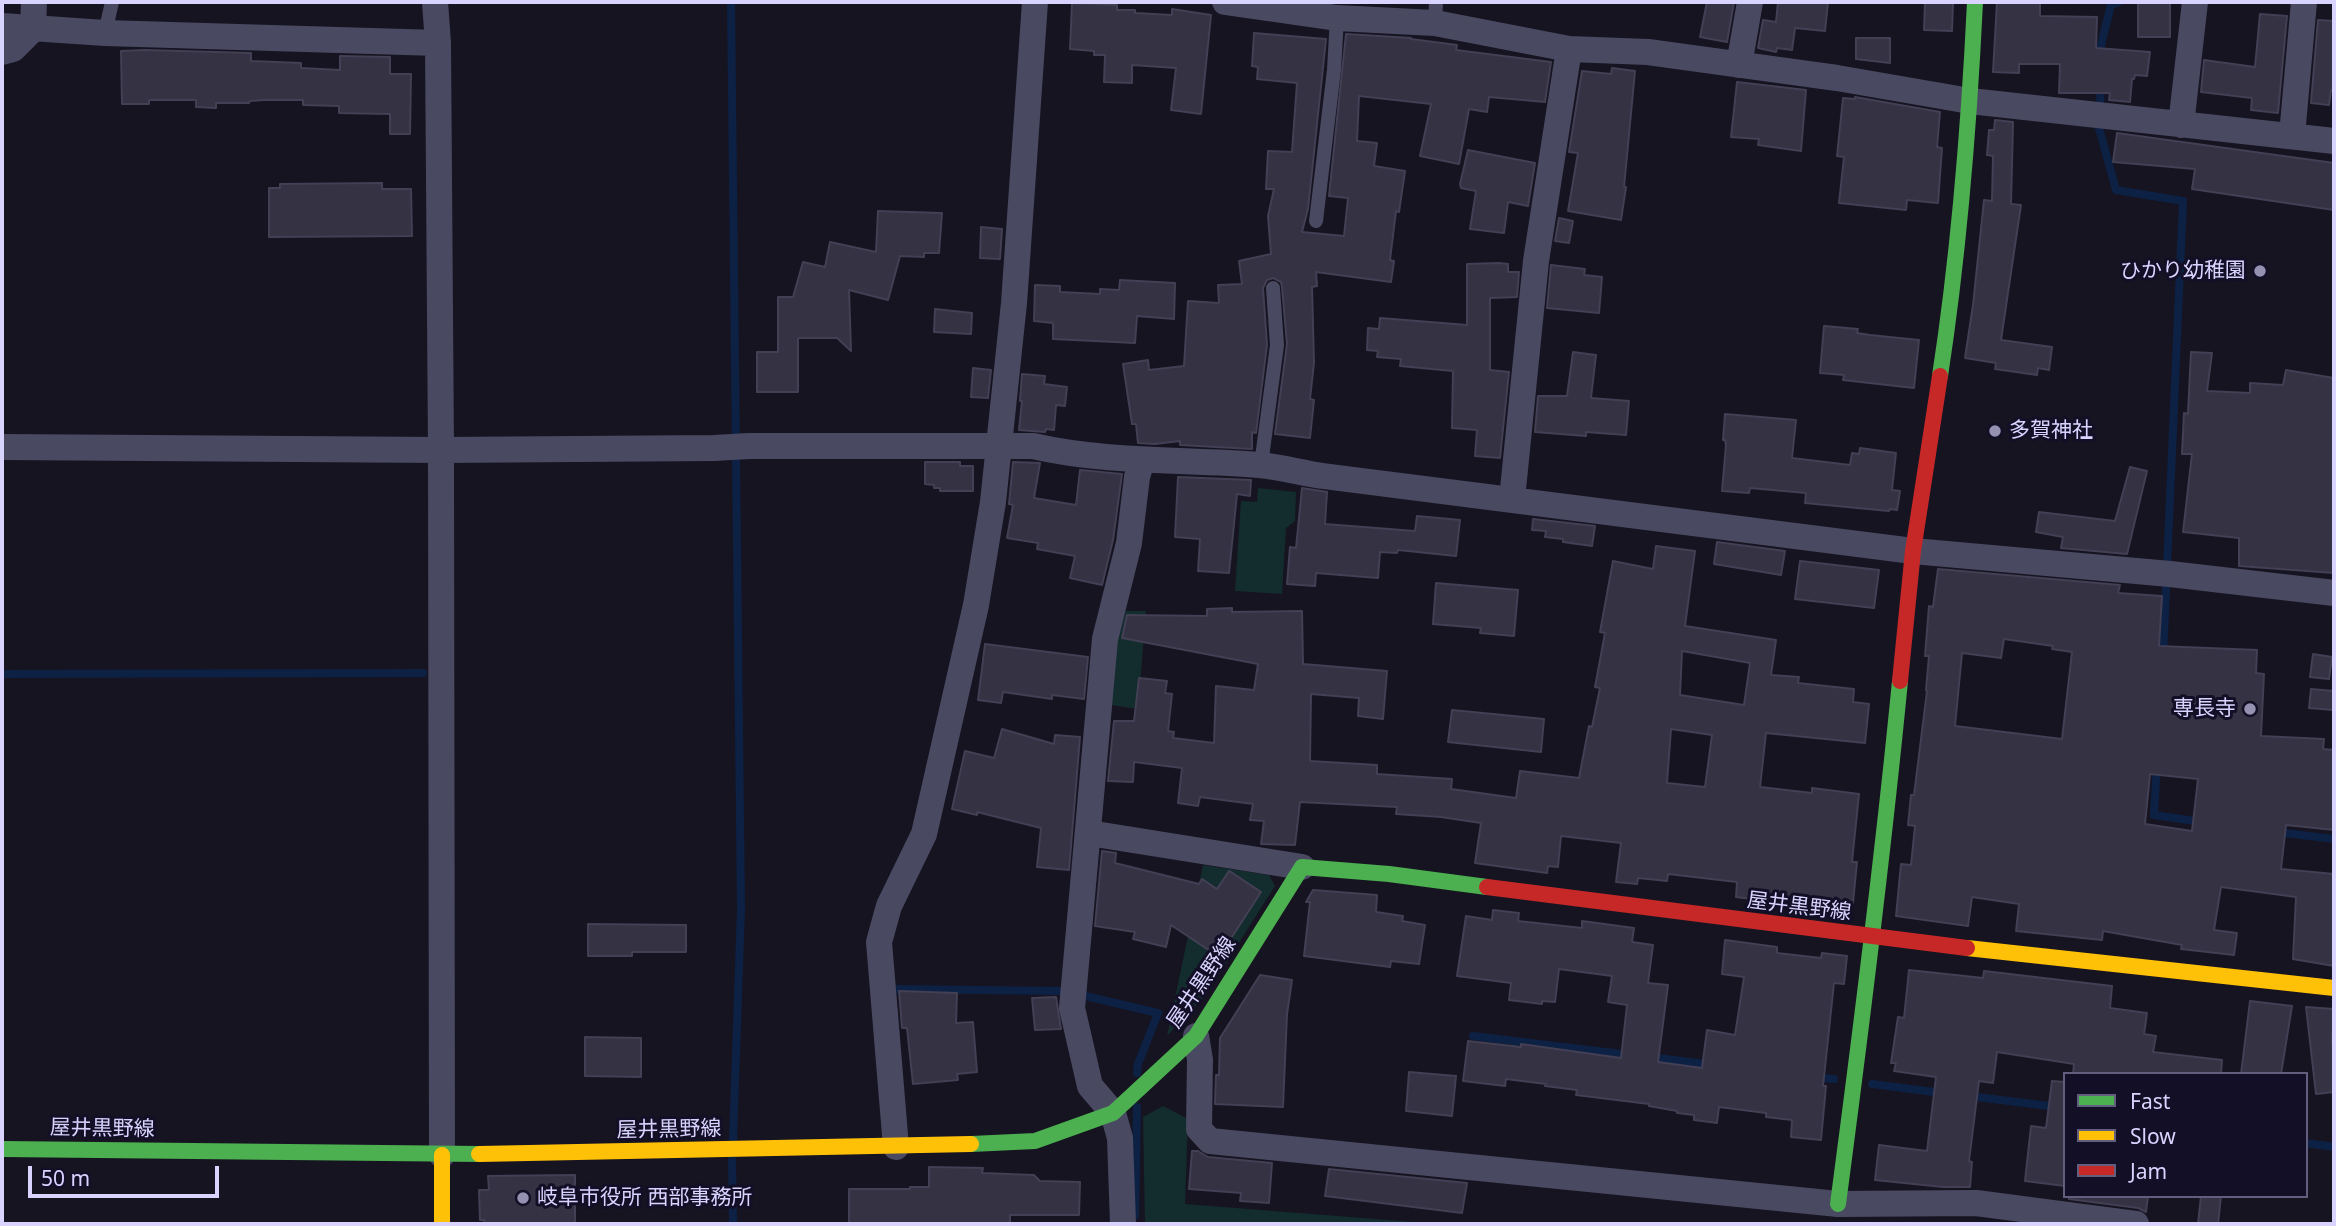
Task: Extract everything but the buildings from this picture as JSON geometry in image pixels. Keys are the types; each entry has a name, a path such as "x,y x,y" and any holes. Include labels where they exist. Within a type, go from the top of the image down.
{"main road":[{"path":"1840,1214 1879,862 1886,824 1913,551 1951,303 1970,101 1975,2"},
{"name":"屋井黒野線","path":"2,1149 442,1155 896,1147 1035,1141 1113,1113 1196,1036 1302,867 1389,874 1871,937 2334,988"},
{"path":"442,1155 442,1224"}],"street":[{"path":"2,52 13,49 33,29 34,2"},
{"path":"435,2 438,43 441,450 442,1155"},
{"path":"896,1147 879,942 889,906 924,834 976,605 993,502 1014,303 1035,2"},
{"path":"1226,2 1337,18 1436,12 1569,49 1648,52 1837,78 1970,101 2292,135 2334,142"},
{"path":"1739,65 1750,2"},
{"path":"2181,125 2195,2"},
{"path":"2292,135 2304,2"},
{"path":"2,26 106,33 438,43"},
{"path":"1512,499 1536,261 1569,49"},
{"path":"2,447 441,450 1033,446 1059,452 1142,460 1261,465 1323,476 1913,551 2170,574 2334,593"},
{"path":"1123,1224 1120,1138 1113,1113 1090,1086 1072,1008 1105,639 1129,543 1137,477 1142,460"},
{"path":"1089,833 1302,867"},
{"path":"1196,1036 1200,1060 1199,1129 1210,1142 1840,1214 1976,1203 2136,1224"}],"lane":[{"path":"106,33 112,2"},
{"path":"1316,221 1334,70 1337,18"},
{"path":"1261,465 1277,345 1273,288"}],"green space":[{"path":"1258,488 1296,492 1295,521 1286,528 1282,594 1235,591 1241,501 1257,502"},
{"path":"1118,611 1146,611 1138,709 1111,705"},
{"path":"1203,865 1269,875 1275,886 1205,996 1167,1036"},
{"path":"1163,1106 1188,1119 1185,1204 1439,1224 1145,1224 1143,1117"}],"waterway":[{"path":"731,2 741,909 733,1140"},
{"path":"2101,59 2101,45 2111,5 2119,2"},
{"path":"2101,85 2099,128 2116,190 2183,201 2163,657"},
{"path":"2,674 423,673"},
{"path":"2157,764 2154,815 2202,822"},
{"path":"2277,832 2334,839"},
{"path":"895,989 1064,991 1158,1013 1137,1073"},
{"path":"1473,1036 1630,1055"},
{"path":"1650,1057 1713,1065"},
{"path":"1813,1077 1834,1079"},
{"path":"1872,1084 1942,1093"},
{"path":"1969,1096 2057,1107"},
{"path":"1135,1216 1137,1107"},
{"path":"2308,1143 2334,1147"},
{"path":"732,1159 733,1224"}],"traffic: fast":[{"path":"1940,376 1962,189 1975,2"},
{"path":"1838,1204 1900,681"},
{"path":"971,1144 1035,1141 1113,1113 1196,1036 1302,867 1389,874 1487,887"},
{"path":"2,1149 479,1154"}],"traffic: slow":[{"path":"1967,948 2334,988"},
{"path":"479,1154 971,1144"},
{"path":"442,1155 442,1224"}],"traffic: jam":[{"path":"1900,681 1913,551 1940,376"},
{"path":"1487,887 1967,948"}],"place":[{"name":"ひかり幼稚園","path":"2260,271"},
{"name":"多賀神社","path":"1995,431"},
{"name":"専長寺","path":"2250,709"},
{"name":"岐阜市役所 西部事務所","path":"523,1198"}]}
